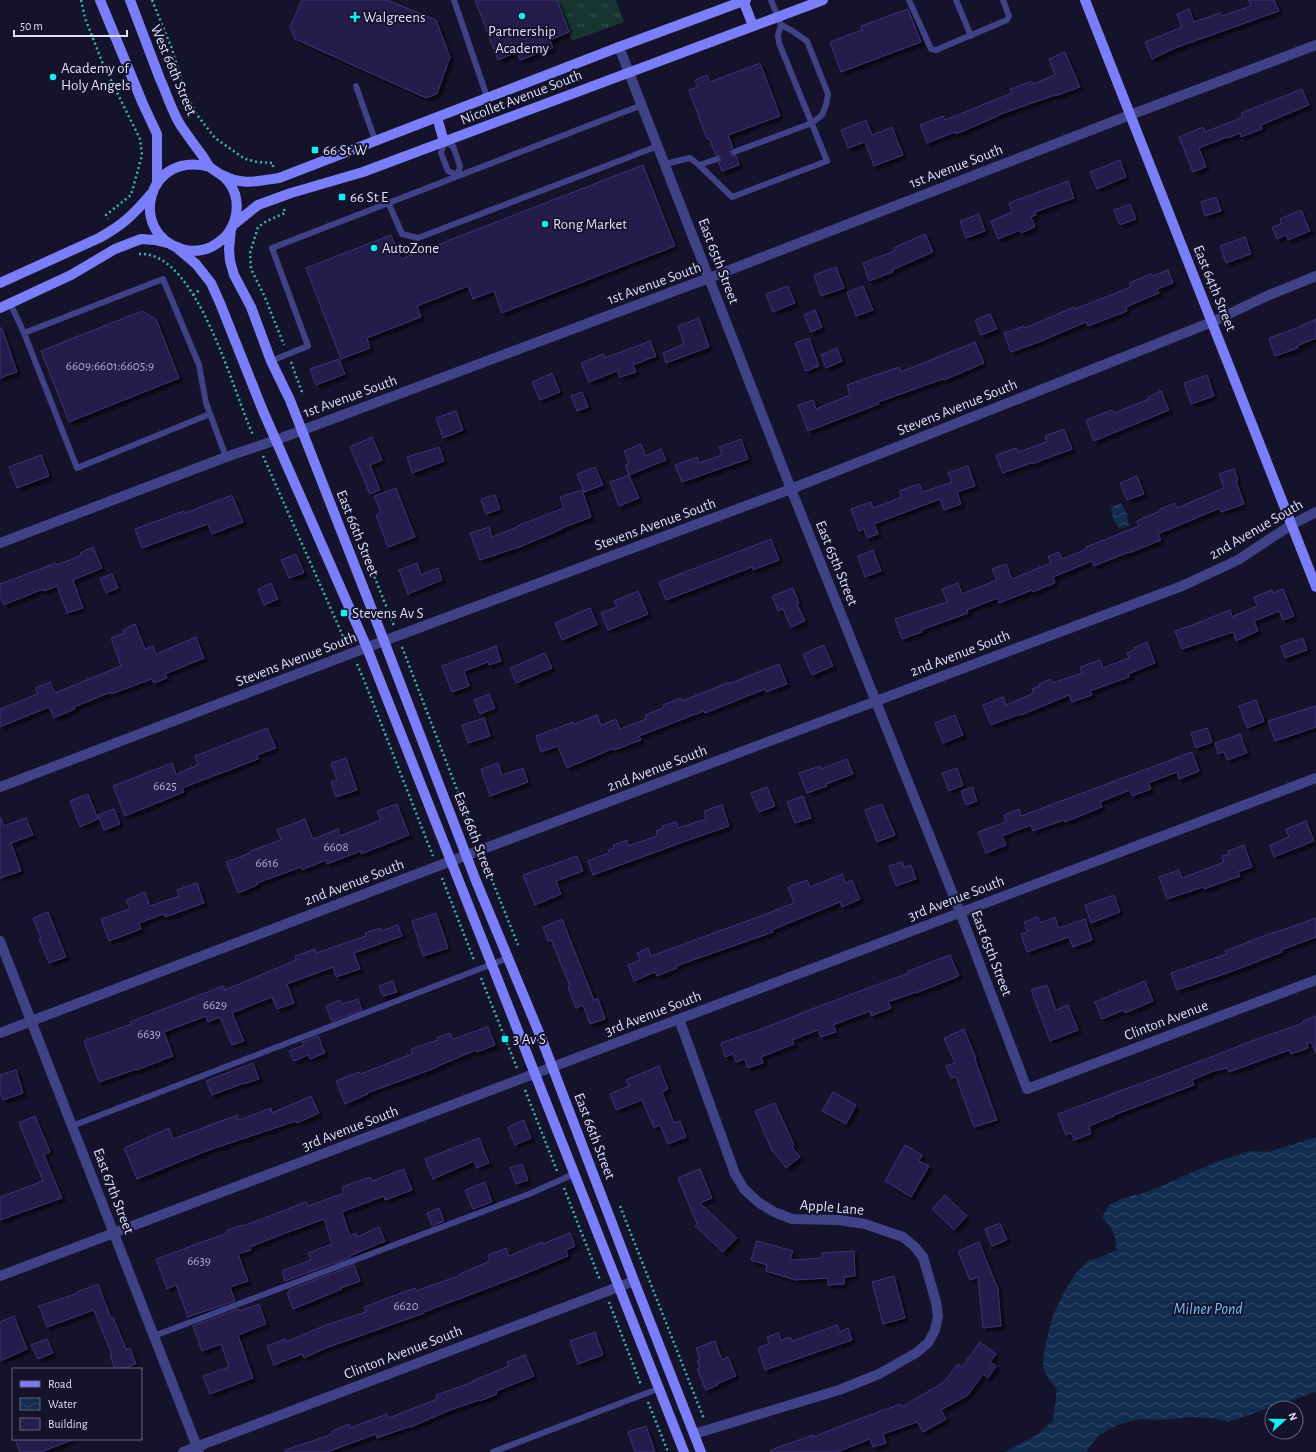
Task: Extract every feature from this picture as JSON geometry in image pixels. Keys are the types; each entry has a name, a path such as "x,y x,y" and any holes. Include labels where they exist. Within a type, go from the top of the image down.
{"main road":[{"path":"100,0 157,134 155,187 150,202 150,214 154,225 160,235 196,264 211,283 220,303 250,380 367,648 684,1452"},
{"name":"West 66th Street","path":"130,0 180,125 210,167"},
{"path":"744,0 753,26"},
{"name":"Nicollet Avenue South","path":"222,175 247,182 279,178 487,97 744,0"},
{"name":"Nicollet Avenue South","path":"232,226 258,205 291,193 363,172 753,26 779,21 823,0"},
{"name":"East 64th Street","path":"1085,0 1316,587"},
{"path":"437,117 444,142"},
{"path":"0,283 114,230 127,221 137,211 163,176 180,166 196,164 210,167 222,175 230,184 235,194 237,206 236,217 232,226 220,242 204,250 190,251 155,240 141,239 115,249 71,275 0,308"},
{"name":"East 66th Street","path":"232,226 229,249 230,261 234,275 251,307 271,361 290,400 476,881 542,1040 701,1452"}],"street":[{"name":"1st Avenue South","path":"0,543 226,457 276,440 709,278 1130,115 1316,45"},
{"name":"East 65th Street","path":"619,47 791,489 960,912 1028,1089"},
{"name":"Stevens Avenue South","path":"0,787 384,641 791,489 1212,322 1269,295 1316,276"},
{"name":"2nd Avenue South","path":"0,1033 451,861 1182,586 1238,560 1291,525 1316,512"},
{"name":"3rd Avenue South","path":"0,1276 1316,778"},
{"name":"East 67th Street","path":"0,941 198,1449"},
{"name":"Clinton Avenue","path":"1028,1089 1316,980"},
{"name":"Apple Lane","path":"679,1019 734,1174 744,1189 758,1202 774,1212 792,1219 838,1220 865,1224 904,1237 923,1257 936,1302 938,1316 935,1330 928,1343 916,1353 879,1374 839,1390 694,1434"},
{"name":"Clinton Avenue South","path":"183,1452 198,1449 634,1281"}],"lane":[{"path":"454,0 487,97"},
{"path":"665,164 690,158 700,165 732,197 827,161 779,43 779,21 771,0"},
{"path":"909,0 931,49 936,50 1007,20 1009,16 1003,0"},
{"path":"956,0 971,36"},
{"path":"734,152 812,123 822,115 826,105 828,94 807,41 779,21"},
{"path":"356,86 375,140"},
{"path":"271,361 308,346 272,248 642,105"},
{"path":"444,142 453,146 460,166 458,175 448,171 441,153 444,142"},
{"path":"388,202 402,234 418,238 658,146"},
{"path":"700,165 717,159"},
{"path":"24,333 163,279 199,366 206,403 226,457"},
{"path":"10,303 24,333 77,468 210,414"},
{"path":"72,1126 508,958"},
{"path":"154,1336 529,1194 574,1174"},
{"path":"492,1452 660,1388"}],"path":[{"path":"81,0 85,18 104,64 140,139 142,155 130,195 106,215"},
{"path":"152,0 172,49 185,93 198,116 215,138 245,159 257,162 273,163"},
{"path":"251,269 250,252 258,227 285,213"}],"green space":[{"path":"557,0 616,0 624,22 572,41"}],"water":[{"path":"1121,503 1127,514 1129,525 1120,529 1113,519 1111,507"},
{"name":"Milner Pond","path":"1316,1137 1316,1392 1293,1400 1264,1400 1264,1410 1228,1422 1212,1418 1192,1417 1161,1420 1141,1419 1119,1424 1098,1436 1086,1452 1005,1452 1038,1434 1053,1420 1057,1389 1048,1378 1043,1368 1044,1351 1053,1315 1075,1274 1088,1261 1116,1250 1113,1232 1102,1218 1109,1205 1124,1198 1147,1192 1214,1163 1250,1151 1268,1152"}],"building":[{"path":"302,0 387,0 436,20 450,57 437,94 426,98 295,39 290,27"},
{"name":"Partnership Academy","path":"475,0 557,0 569,32 550,40 553,48 520,60 517,52 498,60"},
{"path":"1248,0 1274,0 1279,11 1175,48 1152,59 1145,42 1182,27 1177,14 1189,9 1194,22 1220,13 1222,16 1251,6"},
{"path":"908,9 921,42 841,72 830,42 862,30 861,26"},
{"path":"1065,52 1080,87 998,115 956,134 955,132 927,143 920,125 943,116 945,120 1012,93 1010,89 1032,81 1033,84 1055,75 1049,59"},
{"path":"760,63 780,116 728,135 733,148 730,149 730,153 733,156 736,156 739,165 722,171 719,163 721,157 716,155 709,138 707,139 689,90 698,87 695,80 707,75 710,82"},
{"path":"1302,89 1309,105 1261,125 1262,129 1241,137 1240,133 1199,148 1206,167 1193,172 1179,137 1203,127 1205,132 1243,117 1241,113"},
{"path":"866,120 872,135 892,127 903,155 874,166 865,142 848,148 841,130"},
{"path":"1120,160 1126,177 1097,189 1090,172"},
{"path":"643,165 675,246 502,313 494,291 473,299 468,286 417,306 421,317 367,338 370,348 341,359 306,268 391,235 401,259"},
{"path":"1068,181 1074,198 1035,212 1036,215 1031,217 1035,227 1021,233 1020,230 998,239 991,221 1012,212 1009,203"},
{"path":"1216,197 1221,211 1205,216 1201,202"},
{"path":"1130,204 1136,219 1120,225 1114,210"},
{"path":"1301,210 1310,231 1288,240 1286,235 1277,239 1272,227 1281,224 1280,219"},
{"path":"979,214 985,231 966,238 960,221"},
{"path":"925,234 933,252 892,270 893,272 869,281 863,263 895,251 893,248"},
{"path":"1245,237 1251,254 1226,263 1220,246"},
{"path":"836,267 844,288 821,296 814,275"},
{"path":"1168,270 1173,283 1157,289 1159,293 1126,307 1127,311 1088,326 1086,322 1011,352 1004,333 1024,326 1025,328 1074,307 1075,309 1131,287 1129,283 1151,274 1152,276"},
{"path":"788,286 795,303 773,312 766,294"},
{"path":"863,286 873,310 856,316 847,292"},
{"path":"815,310 822,327 811,332 804,315"},
{"path":"142,311 156,319 179,378 69,422 41,351"},
{"path":"990,314 997,329 981,335 975,320"},
{"path":"699,318 709,347 666,363 663,353 684,344 678,326"},
{"path":"1316,319 1316,338 1297,346 1298,348 1275,356 1269,338 1300,327"},
{"path":"0,328 2,328 17,372 0,378"},
{"path":"809,338 819,366 806,371 795,343"},
{"path":"650,341 656,356 633,365 636,372 620,377 617,371 589,382 581,363 603,354 605,358"},
{"path":"975,342 984,363 944,380 943,379 878,402 879,404 808,431 798,405 813,400 816,409 850,395 847,385 899,367 901,372"},
{"path":"837,348 842,361 826,368 821,355"},
{"path":"339,359 345,374 316,385 310,369"},
{"path":"552,373 560,392 540,400 532,382"},
{"path":"1207,375 1214,396 1191,404 1184,383"},
{"path":"1161,391 1169,410 1094,441 1086,420 1112,410 1114,413 1149,399 1148,397"},
{"path":"582,392 588,407 577,411 571,396"},
{"path":"456,411 463,430 443,438 436,418"},
{"path":"1064,429 1072,449 1003,473 996,455 1016,448 1018,452 1047,442 1045,436"},
{"path":"372,437 382,460 370,465 380,490 370,494 350,447"},
{"path":"741,439 748,459 682,482 675,465 697,457 699,463 722,455 719,447"},
{"path":"641,444 646,456 661,449 666,460 629,475 625,465 629,464 624,451"},
{"path":"439,447 444,461 412,473 407,457"},
{"path":"41,455 49,476 17,488 9,467"},
{"path":"968,466 975,486 957,492 961,504 944,510 940,499 874,524 878,534 867,538 864,529 859,531 851,509 871,502 873,508 902,497 899,491 919,484 923,492 952,482 948,473"},
{"path":"595,467 603,485 584,492 577,474"},
{"path":"1234,469 1238,480 1236,481 1244,504 1221,512 1220,508 1158,534 1161,540 1094,566 1092,561 1053,577 1055,583 999,603 998,598 967,610 968,613 921,630 922,632 902,639 895,619 947,602 942,589 958,583 962,594 997,580 992,569 1006,564 1012,579 1051,563 1048,556 1059,552 1062,559 1087,549 1086,547 1139,526 1137,521 1160,511 1160,509 1175,503 1177,508 1224,488 1219,474"},
{"path":"629,475 639,498 619,506 610,482"},
{"path":"1137,476 1144,494 1127,500 1120,483"},
{"path":"396,488 415,537 388,547 376,515 381,512 374,496"},
{"path":"582,490 591,517 522,546 480,560 470,533 489,527 492,537 564,508 560,497"},
{"path":"232,495 243,522 212,534 208,524 142,548 135,529 184,511 185,513"},
{"path":"495,495 500,509 486,514 481,499"},
{"path":"771,539 779,560 753,570 752,567 666,600 659,582"},
{"path":"93,547 102,568 73,580 83,608 67,613 57,586 44,591 43,589 4,605 0,596 0,584 56,563 57,565 82,555 80,553"},
{"path":"873,550 881,571 865,577 858,556"},
{"path":"296,554 304,573 289,578 281,560"},
{"path":"417,563 421,575 438,568 442,580 408,594 399,570"},
{"path":"112,574 118,588 106,593 100,578"},
{"path":"271,583 278,599 264,605 258,589"},
{"path":"793,588 799,603 797,604 805,621 791,627 783,609 778,611 772,596"},
{"path":"1283,589 1294,616 1283,620 1279,611 1254,621 1258,631 1236,641 1233,632 1182,649 1175,631 1230,610 1232,617 1257,606 1254,597 1272,590 1273,593"},
{"path":"638,591 648,614 608,630 601,613 617,607 614,601"},
{"path":"590,608 597,625 562,640 555,623"},
{"path":"135,624 145,649 153,646 156,654 196,637 204,658 165,674 167,678 154,683 152,679 111,694 111,692 74,707 75,709 54,718 49,707 0,727 0,709 38,694 35,688 50,682 55,693 121,666 111,638 125,633 123,630"},
{"path":"1303,638 1307,650 1285,658 1281,646"},
{"path":"1147,642 1155,663 1128,674 1129,677 1090,691 1092,695 1072,702 1069,695 1021,715 1020,714 991,725 983,705 1003,697 1006,705 1034,693 1032,689 1040,686 1039,684 1051,679 1052,683 1082,673 1080,667 1100,660 1103,668 1129,658 1127,653"},
{"path":"824,645 833,666 812,675 803,654"},
{"path":"496,646 501,661 489,665 488,662 464,671 469,686 452,692 442,666"},
{"path":"545,653 552,668 516,683 510,668"},
{"path":"779,664 787,684 766,692 765,689 705,713 704,711 639,736 641,740 614,750 614,748 567,768 558,746 541,752 536,736 573,722 574,724 597,715 601,725 616,719 620,729 646,719 645,715 663,708 663,705 681,698 682,701"},
{"path":"489,694 495,708 480,714 474,700"},
{"path":"1256,700 1264,721 1247,728 1239,706"},
{"path":"1316,706 1316,727 1275,741 1268,721"},
{"path":"955,715 963,735 943,743 935,723"},
{"path":"484,718 490,736 468,743 462,725"},
{"path":"267,728 276,748 257,755 258,759 182,788 184,792 125,816 113,786 172,763 176,774 198,765 195,756"},
{"path":"1207,728 1212,742 1196,748 1191,733"},
{"path":"1240,734 1247,753 1227,760 1224,752 1218,754 1215,743"},
{"path":"1192,752 1199,771 1179,779 1177,772 1148,783 1151,789 1132,796 1130,790 1100,802 1102,807 1065,822 1064,820 1033,831 1031,825 1002,836 1006,845 986,853 978,832 1006,822 1004,815 1019,809 1021,816"},
{"path":"346,758 357,790 336,797 331,782 337,780 331,763"},
{"path":"847,759 853,774 807,793 799,773 820,766 821,769"},
{"path":"498,763 502,775 523,768 528,782 490,796 481,769"},
{"path":"957,768 963,785 949,791 942,773"},
{"path":"767,787 775,806 759,812 751,793"},
{"path":"972,787 977,801 966,805 961,791"},
{"path":"88,794 98,819 80,827 70,801"},
{"path":"803,796 811,818 795,823 787,802"},
{"path":"397,804 409,835 361,854 361,851 327,864 326,860 302,870 301,867 257,883 257,885 238,893 226,862 250,853 250,851 281,840 277,830 305,819 313,839 338,829 340,836 381,820 377,811"},
{"path":"882,804 895,835 877,842 865,810"},
{"path":"722,805 729,826 593,875 588,861 609,853 608,850 614,848 613,845 627,840 628,846 657,836 656,831 663,828 662,826 676,822 678,828 706,819 704,811"},
{"path":"114,809 120,824 104,830 98,815"},
{"path":"0,818 4,826 26,818 33,835 11,843 21,871 0,878"},
{"path":"1306,821 1314,841 1274,857 1270,845 1289,837 1286,829"},
{"path":"1244,845 1252,867 1238,872 1240,876 1204,889 1203,887 1167,899 1159,877 1179,870 1182,878 1224,862 1222,856 1230,854 1228,851"},
{"path":"577,856 583,871 556,881 561,894 535,905 523,875"},
{"path":"902,862 904,867 911,865 916,879 896,886 889,866"},
{"path":"842,874 846,883 852,880 860,899 842,907 840,902 772,930 773,932 676,966 677,968 657,976 655,972 634,981 628,965 640,960 637,953 648,948 651,956 766,914 794,903 788,887 807,880 810,887"},
{"path":"197,883 204,903 165,917 164,914 139,923 141,929 109,941 101,919 130,909 126,900 145,892 150,906 179,896 177,890"},
{"path":"1114,895 1120,912 1091,923 1085,905"},
{"path":"48,912 66,957 49,963 39,939 41,938 33,918"},
{"path":"436,913 448,948 423,956 412,921"},
{"path":"1038,917 1041,923 1055,917 1059,928 1085,919 1092,940 1073,947 1069,937 1027,952 1021,934 1027,932 1024,922"},
{"path":"1316,918 1316,937 1281,950 1282,952 1233,971 1177,990 1171,973 1227,954 1225,951"},
{"path":"562,919 594,1000 598,999 605,1019 590,1024 583,1005 576,1008 568,987 570,986 551,940 548,941 543,927"},
{"path":"398,925 402,936 354,953 360,969 336,977 333,967 287,984 294,1003 277,1009 272,997 232,1013 244,1041 232,1045 220,1017 208,1022 206,1016 164,1032 173,1056 137,1070 99,1082 84,1041 131,1024 130,1022 223,986 225,990 296,960 295,956 315,949 316,953 366,936 365,933 380,928 381,931"},
{"path":"950,955 959,976 888,1002 891,1008 871,1016 870,1011 833,1025 836,1032 821,1037 818,1030 792,1040 794,1044 761,1057 763,1063 748,1068 745,1059 736,1062 733,1054 725,1057 721,1043 909,973 908,971"},
{"path":"393,981 397,992 383,996 379,986"},
{"path":"1145,981 1153,1001 1125,1013 1124,1010 1102,1019 1095,1002"},
{"path":"1047,985 1056,1010 1068,1005 1078,1030 1050,1041 1031,990"},
{"path":"358,999 362,1010 332,1021 326,1006 340,1000 342,1004"},
{"path":"1316,1016 1316,1053 1311,1042 1307,1044 1308,1048 1291,1054 1289,1050 1229,1072 1227,1068 1214,1071 1192,1080 1194,1085 1089,1126 1091,1134 1074,1140 1071,1133 1066,1135 1058,1114 1303,1023 1303,1021"},
{"path":"488,1027 495,1045 477,1052 476,1050 438,1067 367,1093 368,1094 345,1104 336,1081 359,1072 360,1074 412,1054 411,1049 438,1040 437,1038 450,1033 453,1039"},
{"path":"964,1029 997,1120 974,1127 956,1077 951,1078 946,1066 955,1063 944,1038"},
{"path":"318,1036 325,1053 310,1059 308,1055 294,1061 289,1051 304,1045 302,1042"},
{"path":"253,1063 259,1079 212,1095 206,1081"},
{"path":"659,1066 668,1089 662,1092 674,1123 680,1121 686,1137 668,1144 660,1125 654,1128 642,1100 616,1110 610,1094 629,1086 626,1080"},
{"path":"16,1070 23,1093 3,1100 0,1092 0,1075"},
{"path":"833,1092 856,1105 846,1124 822,1111"},
{"path":"311,1096 319,1113 297,1123 296,1121 209,1150 137,1179 124,1148 169,1128 173,1139 237,1115 239,1120 271,1108 272,1113"},
{"path":"775,1103 794,1145 792,1147 800,1157 786,1168 772,1151 755,1111"},
{"path":"35,1116 50,1152 44,1155 62,1198 0,1220 0,1197 43,1181 19,1123"},
{"path":"524,1120 531,1138 515,1145 508,1127"},
{"path":"479,1138 489,1163 477,1168 474,1161 433,1179 425,1159"},
{"path":"905,1145 922,1155 919,1161 929,1166 911,1197 885,1181"},
{"path":"522,1164 528,1180 516,1184 510,1168"},
{"path":"404,1169 412,1190 385,1200 384,1196 342,1212 350,1236 356,1233 357,1237 379,1227 385,1241 350,1256 351,1257 285,1281 282,1271 311,1260 308,1253 332,1244 324,1219 250,1247 251,1250 238,1254 248,1281 230,1287 235,1301 188,1317 176,1285 167,1289 156,1259 227,1233 226,1231 306,1202 308,1206 344,1193 342,1187 370,1177 372,1181"},
{"path":"700,1169 712,1198 700,1203 737,1238 723,1252 695,1226 697,1224 678,1178"},
{"path":"485,1182 492,1202 473,1209 465,1190"},
{"path":"945,1195 967,1216 954,1230 932,1209"},
{"path":"439,1208 444,1221 432,1226 427,1213"},
{"path":"1000,1223 1007,1240 992,1246 985,1229"},
{"path":"570,1233 575,1246 566,1250 568,1256 424,1313 326,1348 304,1358 302,1354 274,1365 267,1346 285,1339 286,1342 326,1325 366,1312 364,1307 415,1288 416,1291 461,1275 460,1274 490,1261 488,1255 506,1248 509,1256 542,1242 543,1244"},
{"path":"757,1241 793,1251 790,1260 822,1258 822,1253 854,1251 855,1276 844,1277 844,1284 828,1285 828,1278 795,1280 766,1271 767,1265 751,1260"},
{"path":"979,1242 998,1289 1001,1326 983,1328 978,1277 970,1280 958,1251"},
{"path":"354,1265 360,1281 293,1309 287,1293 290,1292 289,1290"},
{"path":"894,1276 905,1318 883,1324 872,1282"},
{"path":"98,1284 111,1318 113,1317 126,1349 130,1348 136,1364 126,1368 115,1368 110,1355 112,1355 94,1310 47,1327 39,1306 78,1293 77,1292"},
{"path":"259,1304 266,1324 238,1335 253,1378 210,1394 203,1376 229,1367 221,1344 202,1351 193,1326 238,1309 239,1311"},
{"path":"14,1316 27,1349 0,1361 0,1322"},
{"path":"837,1325 840,1332 848,1328 852,1340 765,1370 758,1348 769,1344 767,1337 778,1333 781,1340 790,1337 792,1341"},
{"path":"595,1332 603,1355 578,1364 570,1341"},
{"path":"47,1339 53,1353 38,1359 31,1345"},
{"path":"715,1341 722,1360 728,1357 736,1376 706,1390 697,1369 700,1368 697,1361 700,1360 696,1348"},
{"path":"980,1342 996,1354 990,1362 996,1366 988,1378 983,1374 968,1395 941,1410 946,1419 923,1432 917,1422 883,1434 886,1443 873,1447 870,1439 837,1452 771,1452 771,1450 813,1435 813,1437 901,1404 902,1407 944,1382 958,1364 962,1367"},
{"path":"525,1355 534,1376 496,1391 497,1394 480,1401 479,1400 450,1410 411,1427 377,1438 376,1434 327,1452 285,1452 285,1450 333,1434 332,1431 349,1424 350,1428 387,1414 389,1418 437,1399 436,1395 473,1382 472,1381 509,1366 507,1362"},
{"path":"646,1426 655,1452 635,1452 628,1432"},
{"path":"15,1440 72,1440 41,1452 20,1452"}],"place":[{"name":"Partnership Academy","path":"522,16"},
{"name":"Walgreens","path":"355,17"},
{"name":"Academy of Holy Angels","path":"53,77"},
{"name":"66 St W","path":"315,150"},
{"name":"66 St E","path":"342,197"},
{"name":"Rong Market","path":"545,224"},
{"name":"AutoZone","path":"374,248"},
{"name":"Stevens Av S","path":"344,613"},
{"name":"3 Av S","path":"505,1039"}]}
